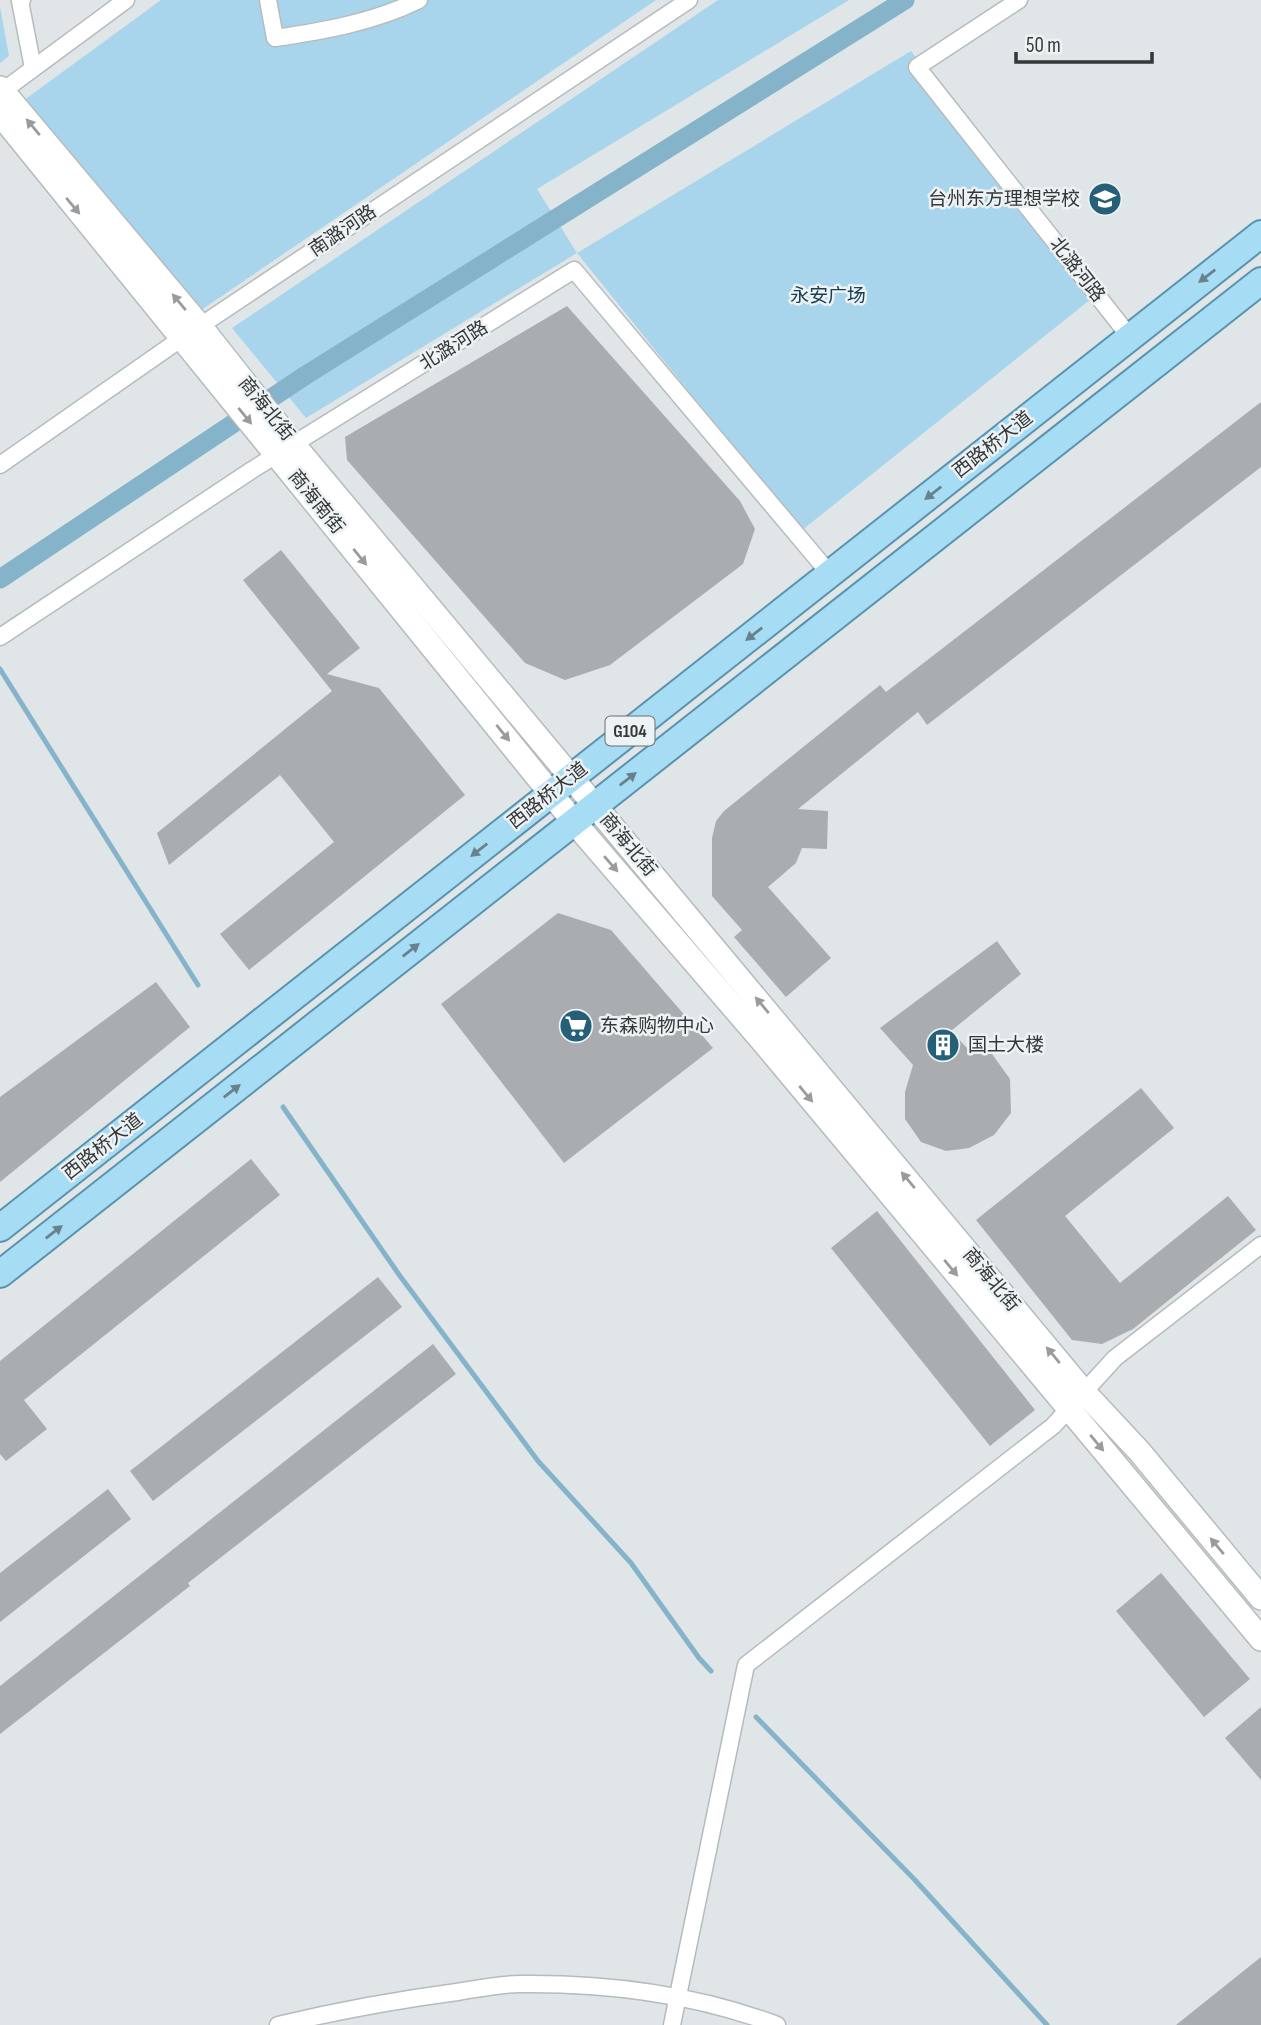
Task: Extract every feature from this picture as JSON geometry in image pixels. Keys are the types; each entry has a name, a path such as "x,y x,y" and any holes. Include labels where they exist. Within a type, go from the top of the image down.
{"main road":[{"path":"1,90 282,445"},
{"path":"0,114 191,332"},
{"name":"西路桥大道","path":"0,1228 1261,234"},
{"name":"西路桥大道","path":"0,1274 1261,281"},
{"name":"商海北街","path":"282,445 561,785 574,822 1077,1401 1139,1451 1261,1598"},
{"name":"商海北街","path":"561,785 595,805 1077,1401 1261,1639"}],"street":[{"path":"22,0 20,1 33,68"},
{"path":"1,90 126,0"},
{"path":"268,0 275,38 324,31 398,10 419,0"},
{"name":"南潞河路","path":"0,465 191,332 689,0"},
{"name":"北潞河路","path":"1019,0 917,68 1130,337"},
{"name":"北潞河路","path":"0,637 282,445 574,271 830,574"},
{"path":"672,2025 746,1665 1053,1426 1115,1358 1261,1245"},
{"path":"278,2025 420,1996 518,1984 643,1990 709,2002 777,2025"}],"green space":[{"path":"161,0 656,0 188,319 16,106"},
{"path":"718,0 849,0 537,189 577,253 306,418 232,328"},
{"path":"0,7 9,56 0,63"},
{"name":"永安广场","path":"911,51 1101,291 801,531 577,253"}],"building":[{"path":"567,306 740,501 755,529 743,564 610,665 565,680 525,663 347,460 345,437"},
{"path":"1261,402 1261,467 927,725 918,712 798,809 828,811 827,849 802,848 796,863 768,887 831,958 786,997 734,937 742,930 712,896 712,838 716,821 724,811 880,685 886,692"},
{"path":"281,550 360,648 327,674 379,688 465,795 249,970 220,934 334,842 280,775 169,865 157,833 332,691 243,580"},
{"name":"东森购物中心","path":"558,913 611,930 713,1048 564,1163 441,1004"},
{"name":"国土大楼","path":"997,941 1021,974 951,1031 968,1049 992,1054 1010,1079 1011,1113 994,1135 969,1148 946,1151 921,1142 905,1119 905,1092 913,1065 880,1028"},
{"path":"156,982 190,1027 0,1182 0,1097"},
{"path":"1141,1088 1174,1128 1065,1216 1120,1283 1228,1196 1256,1230 1133,1329 1102,1344 1072,1340 976,1220"},
{"path":"251,1159 280,1195 24,1400 47,1429 6,1461 0,1454 0,1361"},
{"path":"877,1211 1035,1410 990,1446 831,1248"},
{"path":"378,1277 402,1307 153,1501 130,1471"},
{"path":"433,1344 456,1374 0,1734 0,1686"},
{"path":"108,1489 131,1519 0,1622 0,1573"},
{"path":"1161,1573 1250,1679 1204,1717 1116,1611"},
{"path":"1261,1707 1261,1780 1225,1738"},
{"path":"1261,1957 1261,2025 1176,2025"}],"waterway":[{"path":"0,579 306,375 905,0"},
{"path":"0,669 198,985"},
{"path":"283,1107 400,1276 538,1461 631,1563 711,1671"},
{"path":"756,1717 914,1879 1047,2025"}],"place":[{"name":"台州东方理想学校","path":"1105,199"},
{"name":"东森购物中心","path":"576,1026"},
{"name":"国土大楼","path":"943,1045"}]}
